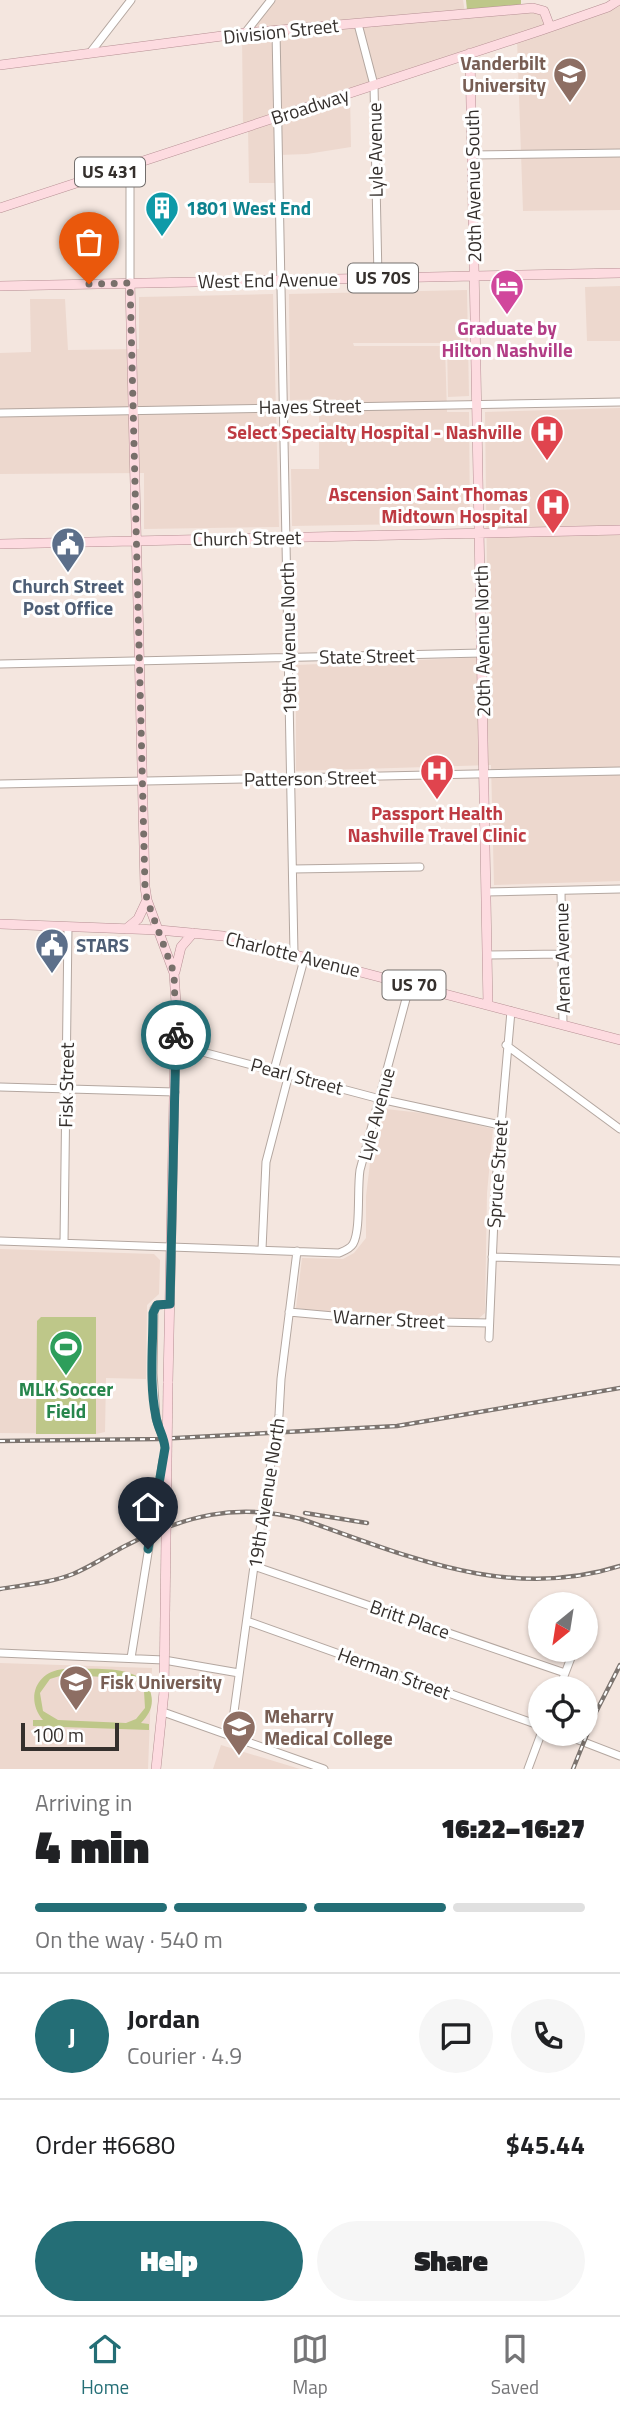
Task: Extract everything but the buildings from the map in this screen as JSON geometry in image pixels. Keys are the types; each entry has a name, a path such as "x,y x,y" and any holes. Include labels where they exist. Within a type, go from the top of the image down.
{"main road":[{"name":"Broadway","path":"0,208 550,27 608,7 619,0"},
{"name":"Division Street","path":"0,65 245,33 521,4 542,9 550,27"},
{"name":"20th Avenue South","path":"470,53 475,276"},
{"name":"West End Avenue","path":"0,285 620,273"},
{"name":"20th Avenue North","path":"475,276 488,1005"},
{"path":"130,283 135,541 147,900 174,973"},
{"name":"Church Street","path":"0,544 620,530"},
{"path":"125,930 138,919 147,900"},
{"name":"Charlotte Avenue","path":"0,924 159,930 237,939 620,1040"},
{"path":"156,1769 164,1692 176,1045 174,973 181,947 193,933"}],"street":[{"path":"90,53 131,0"},
{"path":"245,33 271,0"},
{"name":"Lyle Avenue","path":"358,23 374,85 379,278"},
{"name":"19th Avenue North","path":"276,31 294,953"},
{"path":"472,156 620,153"},
{"path":"127,166 130,172 130,283"},
{"name":"Hayes Street","path":"0,413 620,401"},
{"name":"State Street","path":"0,664 482,653"},
{"name":"Patterson Street","path":"0,784 620,771"},
{"path":"293,869 420,867"},
{"path":"486,892 620,889"},
{"name":"Arena Avenue","path":"561,891 564,1024"},
{"name":"Fisk Street","path":"64,1244 68,928"},
{"path":"488,956 562,954"},
{"path":"274,1070 305,956"},
{"name":"Lyle Avenue","path":"297,1251 339,1253 353,1245 357,1232 357,1186 410,984"},
{"name":"Spruce Street","path":"489,1338 500,1125 511,1011"},
{"name":"Pearl Street","path":"176,1045 380,1098 500,1125"},
{"path":"506,1045 620,1129"},
{"path":"262,1250 265,1162 289,1074"},
{"path":"0,1087 175,1092"},
{"path":"0,1241 297,1251"},
{"name":"19th Avenue North","path":"231,1734 254,1566 279,1415 297,1251"},
{"path":"492,1257 620,1261"},
{"path":"131,1658 165,1448 164,1436 156,1418 153,1373 154,1310 157,1305 170,1304"},
{"name":"Warner Street","path":"289,1312 389,1321 489,1323"},
{"name":"Britt Place","path":"254,1566 311,1583 565,1673"},
{"name":"Herman Street","path":"247,1621 528,1721"},
{"path":"0,1653 164,1660 239,1673"},
{"path":"564,1676 569,1662"},
{"path":"163,1712 324,1769"},
{"path":"528,1769 537,1746"},
{"path":"594,1746 620,1756"}],"shaded area":[{"path":"271,0 463,0 465,13 540,8 551,28 620,2 620,210 523,211 517,39 350,92 351,147 279,155 279,183 249,183 248,127 243,127 242,34"},
{"path":"620,286 620,341 587,341 585,287"},
{"path":"467,290 469,396 448,397 447,343 353,343 354,346 445,346 447,412 469,412 470,523 292,526 291,469 319,469 319,415 337,414 336,399 290,400 289,294"},
{"path":"273,294 279,527 144,529 144,473 0,474 0,353 31,352 30,299 65,299 68,350 139,349 139,297"},
{"name":"Ascension Saint Thomas Midtown Hospital","path":"620,408 620,881 494,885 491,765 296,771 296,665 488,657 485,412"},
{"path":"386,1109 440,1115 493,1129 487,1193 485,1313 478,1319 339,1314 296,1308 302,1258 343,1259 354,1253 366,1238 366,1196 370,1163"},
{"path":"0,1249 154,1254 160,1260 159,1294 147,1305 146,1379 106,1378 105,1432 0,1433"},
{"name":"Fisk University","path":"0,1663 152,1668 148,1769 0,1769"},
{"name":"Meharry Medical College","path":"221,1745 300,1769 213,1769"}],"green space":[{"path":"466,0 521,0 521,5 467,10"},
{"name":"MLK Soccer Field","path":"41,1317 96,1317 96,1434 36,1434 37,1321"},
{"path":"101,1669 127,1672 138,1677 146,1684 151,1694 150,1710 141,1723 149,1724 149,1730 33,1726 33,1720 43,1720 35,1703 36,1687 40,1680 54,1671","holes":["63,1675 127,1678 137,1682 144,1691 145,1708 136,1719 126,1723 58,1720 43,1711 40,1693 50,1679"]}],"railway":[{"path":"0,1441 158,1439 397,1426 620,1388"},
{"path":"0,1589 64,1577 168,1527 232,1512 277,1514 301,1519 418,1559 458,1570 497,1576 537,1579 578,1576 620,1566"},
{"path":"305,1513 367,1523"},
{"path":"573,1769 596,1712 620,1665"}],"way so far":[{"path":"89,284 130,283 145,887 147,900 174,973 176,1035"}],"place":[{"name":"Vanderbilt University","path":"570,104"},
{"name":"1801 West End","path":"162,238"},
{"name":"Graduate by Hilton Nashville","path":"507,316"},
{"name":"Select Specialty Hospital - Nashville","path":"547,462"},
{"name":"Ascension Saint Thomas Midtown Hospital","path":"553,535"},
{"name":"Church Street Post Office","path":"68,574"},
{"name":"Passport Health Nashville Travel Clinic","path":"437,801"},
{"name":"STARS","path":"52,975"},
{"name":"MLK Soccer Field","path":"66,1377"},
{"name":"Fisk University","path":"76,1712"},
{"name":"Meharry Medical College","path":"239,1757"}],"route":[{"path":"148,1549 165,1448 164,1436 156,1418 153,1313 157,1305 170,1304 176,1035"}]}
